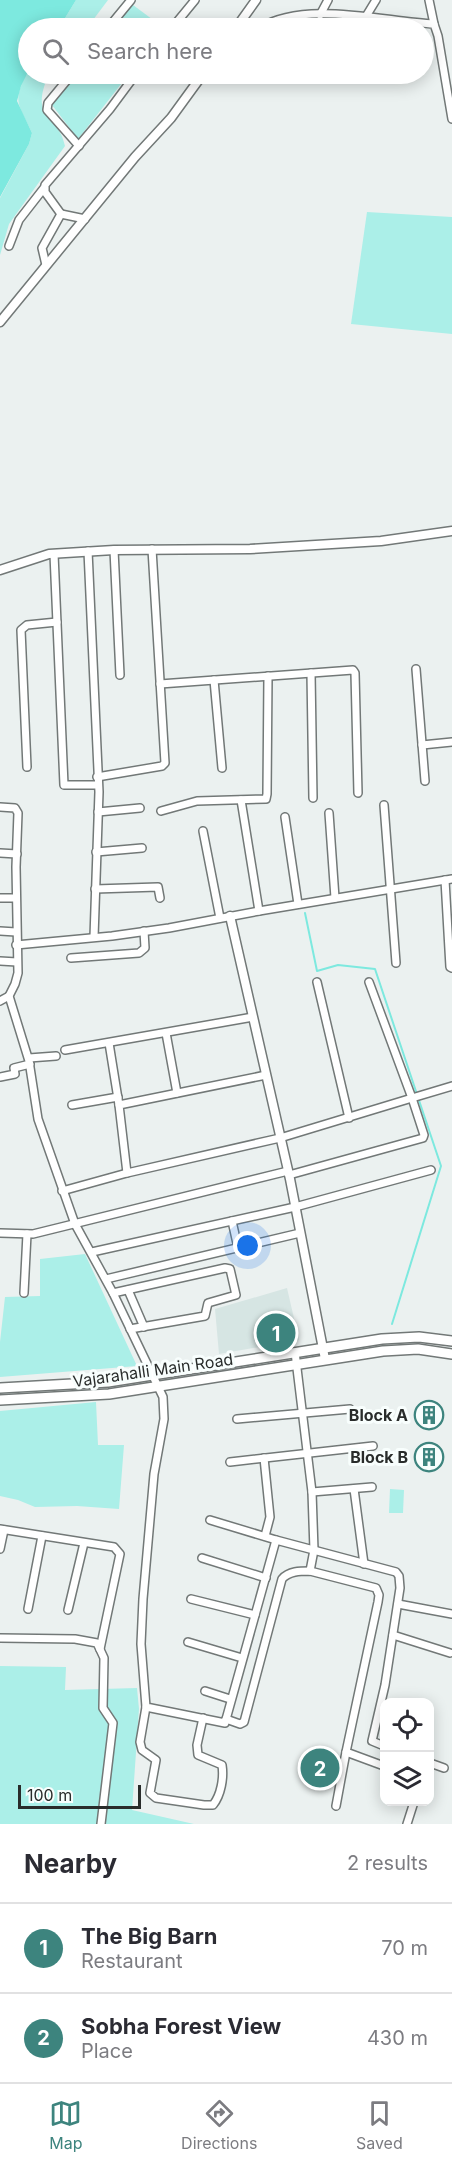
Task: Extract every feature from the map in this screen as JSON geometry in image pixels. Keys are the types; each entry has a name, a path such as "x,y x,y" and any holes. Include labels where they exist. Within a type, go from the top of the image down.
{"main road":[{"name":"Vajarahalli Main Road","path":"0,1388 108,1382 404,1336 452,1341"},
{"name":"Vajarahalli Main Road","path":"0,1400 110,1394 325,1359 404,1349 452,1354"}],"street":[{"path":"116,18 131,0"},
{"path":"180,18 195,0"},
{"path":"243,18 256,0"},
{"path":"320,15 327,0"},
{"path":"286,18 320,15 365,18 376,0"},
{"path":"429,0 433,18"},
{"path":"434,24 452,119"},
{"path":"64,84 48,103 47,110 79,146"},
{"path":"9,246 19,220 128,84"},
{"path":"0,322 171,117 196,84"},
{"path":"44,188 61,214 85,219"},
{"path":"46,265 42,248 61,214"},
{"path":"0,570 54,554 88,551 250,549 381,541 452,531"},
{"path":"54,554 64,785 98,781 164,765 152,549"},
{"path":"114,550 120,675"},
{"path":"88,551 98,781 94,937"},
{"path":"27,767 21,630 27,625 57,622"},
{"path":"416,669 425,781"},
{"path":"160,684 351,670 355,673 358,793"},
{"path":"311,673 313,798"},
{"path":"161,811 197,801 264,800 267,797 268,676"},
{"path":"214,680 222,768"},
{"path":"422,745 452,742"},
{"path":"241,800 259,911"},
{"path":"384,805 396,963"},
{"path":"0,807 18,810 16,854 18,973 9,996 0,1001"},
{"path":"98,812 140,808"},
{"path":"329,813 335,898"},
{"path":"285,817 298,904"},
{"path":"203,831 220,918"},
{"path":"96,852 142,848"},
{"path":"0,853 16,854"},
{"path":"16,945 144,931 448,880 450,967 452,968"},
{"path":"95,889 158,887 160,898"},
{"path":"0,898 16,898"},
{"path":"230,916 288,1173 325,1359"},
{"path":"0,931 16,932"},
{"path":"71,958 139,953 144,948 144,931"},
{"path":"0,961 17,962"},
{"path":"317,982 349,1118"},
{"path":"0,1233 27,1234 75,1224 423,1138 412,1098 369,982"},
{"path":"9,996 29,1061 38,1119 62,1191 75,1224 106,1279 163,1397 164,1419 154,1474 141,1644 146,1707 140,1742 142,1750 156,1760 150,1792 156,1798 204,1805 213,1805 218,1798 223,1772 222,1765 198,1755 197,1745 203,1718"},
{"path":"65,1050 253,1017"},
{"path":"166,1033 177,1094"},
{"path":"110,1043 127,1173"},
{"path":"0,1077 15,1074 14,1068 29,1061 57,1056"},
{"path":"119,1105 266,1076"},
{"path":"62,1191 127,1173 280,1138 452,1086"},
{"path":"72,1105 118,1097"},
{"path":"92,1252 295,1207 430,1170"},
{"path":"232,1221 238,1248"},
{"path":"106,1279 300,1233"},
{"path":"24,1293 27,1234"},
{"path":"113,1293 225,1268 230,1269 235,1296 208,1303 205,1316 130,1329"},
{"path":"128,1290 144,1327"},
{"path":"295,1352 312,1492 314,1550 310,1571"},
{"path":"237,1419 350,1409"},
{"path":"230,1462 373,1446"},
{"path":"264,1458 270,1517 265,1536"},
{"path":"312,1492 372,1487"},
{"path":"354,1489 364,1564"},
{"path":"210,1520 396,1572 401,1581 382,1698"},
{"path":"0,1549 2,1529 114,1547 120,1554 100,1649"},
{"path":"28,1609 42,1536"},
{"path":"146,1707 225,1723 276,1540"},
{"path":"68,1610 84,1543"},
{"path":"202,1558 266,1578"},
{"path":"226,1719 240,1724 244,1722 282,1579 291,1572 310,1571 376,1588 380,1595 336,1806"},
{"path":"191,1599 255,1615"},
{"path":"398,1604 452,1614"},
{"path":"393,1635 450,1653"},
{"path":"0,1638 89,1640 97,1643 104,1658 103,1708 113,1723 101,1824"},
{"path":"188,1642 242,1658"},
{"path":"205,1691 230,1699"},
{"path":"380,1707 372,1741 380,1744"},
{"path":"346,1752 380,1765"},
{"path":"434,1765 444,1768"},
{"path":"407,1824 413,1806"}],"shaded area":[{"path":"0,0 76,0 65,18 18,18 18,84 22,84 17,101 32,133 29,144 0,197"},
{"path":"76,0 108,0 94,18 65,18"},
{"path":"133,5 151,18 121,18"},
{"path":"22,84 45,84 43,109 62,135 65,146 9,224 0,255 0,198 29,144 32,133 19,103"},
{"path":"69,84 121,84 78,139 52,105"},
{"path":"367,212 452,217 452,334 351,324"},
{"path":"85,1254 137,1366 0,1377 0,1342 5,1297 40,1296 40,1259"},
{"path":"287,1288 299,1340 219,1354 215,1309"},
{"path":"96,1402 98,1445 124,1445 119,1509 77,1506 35,1507 0,1496 0,1411"},
{"path":"390,1489 404,1490 403,1513 389,1513"},
{"path":"0,1666 66,1667 65,1690 137,1688 139,1709 132,1810 194,1824 0,1824"}],"waterway":[{"path":"305,913 317,971 338,965 375,969 441,1166 392,1324"}],"place":[{"name":"The Big Barn","path":"276,1333"},
{"name":"Block A","path":"429,1415"},
{"name":"Block B","path":"429,1457"},
{"name":"Sobha Forest View","path":"320,1768"}]}
